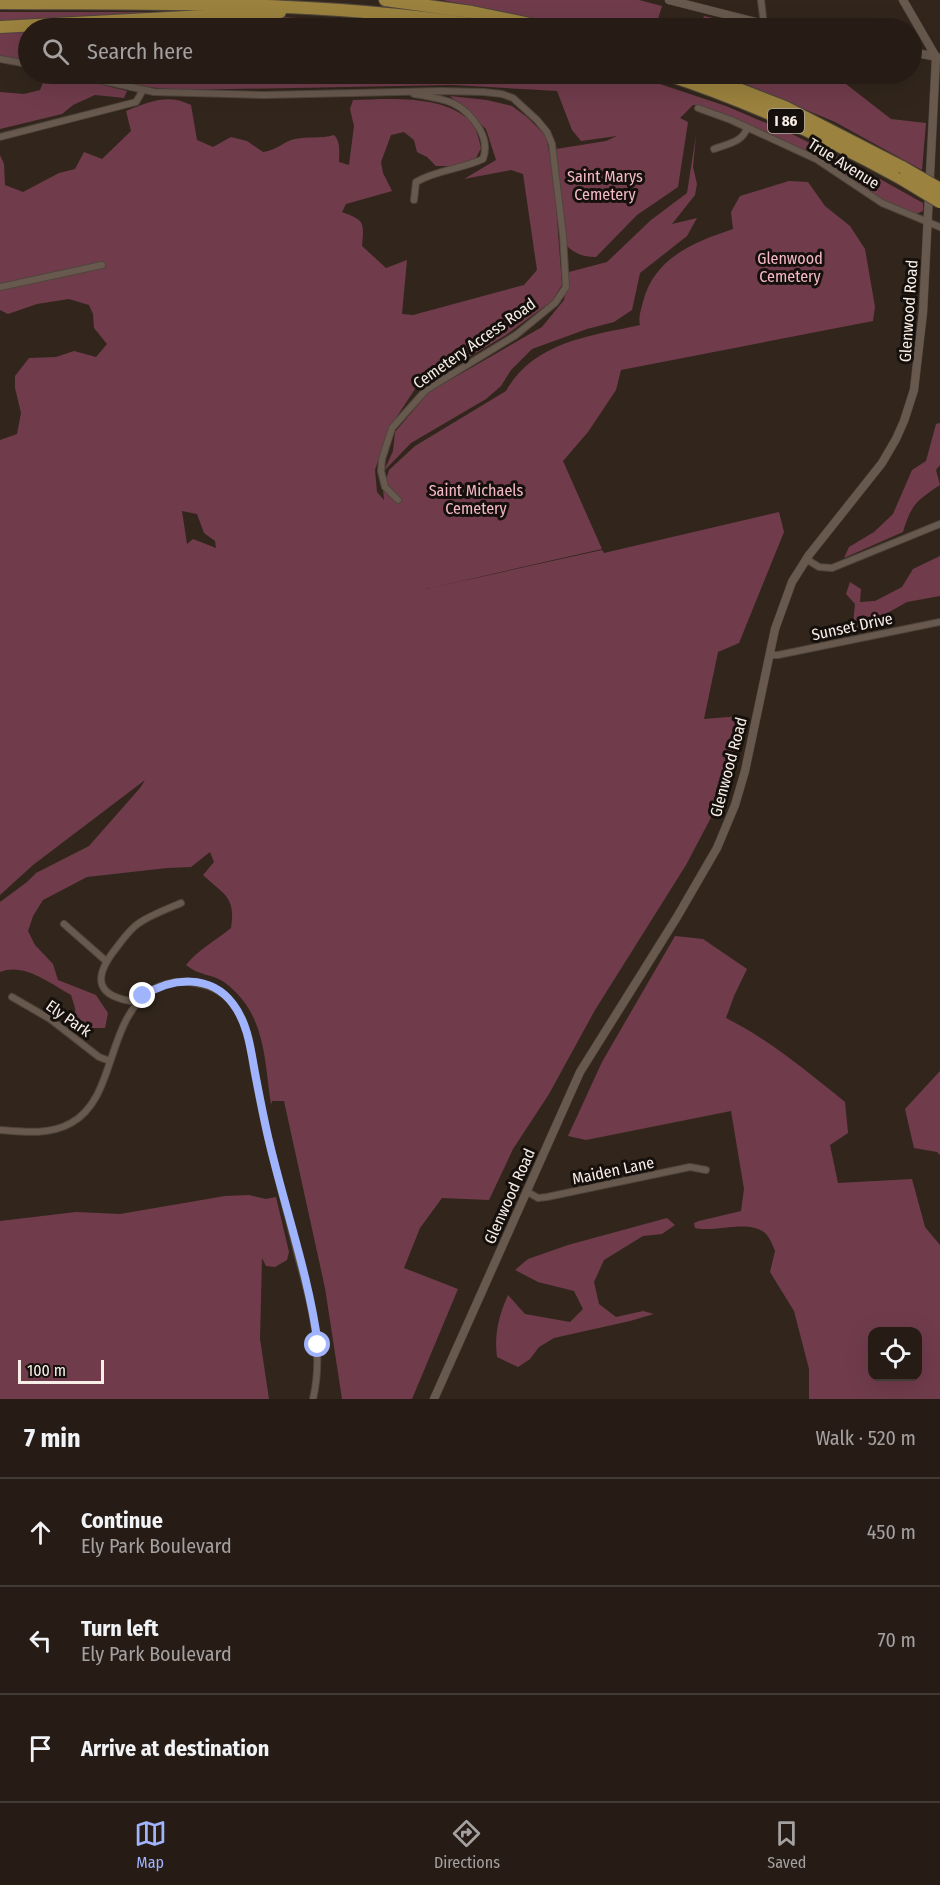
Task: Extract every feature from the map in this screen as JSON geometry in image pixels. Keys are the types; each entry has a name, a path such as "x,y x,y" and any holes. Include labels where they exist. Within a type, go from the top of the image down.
{"highway":[{"path":"385,0 501,18"},
{"path":"0,3 254,4 331,7 435,18"},
{"path":"168,18 331,7"},
{"path":"0,27 18,26"},
{"name":"I 86","path":"696,84 810,131 902,173"},
{"name":"I 86","path":"725,84 784,107 902,173"},
{"path":"902,173 940,189"},
{"path":"902,173 940,202"}],"street":[{"path":"669,0 737,18"},
{"path":"761,0 763,18"},
{"path":"903,0 914,18"},
{"path":"922,31 938,58"},
{"path":"922,54 938,58"},
{"path":"0,58 18,62"},
{"name":"Glenwood Road","path":"434,1399 580,1072 677,917 717,848 735,805 745,771 770,655 784,601 792,582 806,559 882,463 904,421 914,390 923,312 927,222 936,141 938,58"},
{"path":"116,84 172,93 264,95 402,92 448,100 459,105 471,115 481,132 486,149 483,159 416,182 414,200"},
{"path":"0,136 136,102 143,90"},
{"name":"Cemetery Access Road","path":"398,500 385,487 381,471 382,459 392,428 426,390 516,335 555,303 566,287 556,164 547,132 531,113 513,99 502,94 402,92"},
{"name":"True Avenue","path":"698,108 747,127 816,159 882,203 940,227"},
{"path":"714,149 742,138 747,127"},
{"path":"0,287 102,265"},
{"path":"806,559 819,567 832,568 940,524"},
{"name":"Sunset Drive","path":"770,655 778,656 940,622"},
{"path":"137,1002 115,998 106,991 101,982 100,972 106,961 138,923 181,903"},
{"path":"64,924 106,961"},
{"path":"0,1130 41,1132 57,1129 71,1124 84,1113 94,1101 125,1021 137,1002 156,987 187,981 203,984 229,999 240,1014 248,1034 269,1142 315,1323 318,1373 313,1399"},
{"name":"Ely Park","path":"12,997 61,1026 99,1057 110,1061"},
{"name":"Maiden Lane","path":"526,1191 538,1198 547,1197 690,1167 706,1170"}],"green space":[{"path":"442,0 639,0 662,6 658,18 530,18"},
{"path":"0,12 176,12 80,18 18,18 18,22 0,23"},
{"path":"18,30 18,59 0,56 0,31"},
{"path":"42,84 100,84 127,91 124,98 95,95 73,105 62,114 0,129 0,92 24,94 40,90"},
{"name":"Saint Marys Cemetery","path":"132,84 660,84 726,106 794,135 923,203 923,211 916,214 878,198 837,169 779,138 699,105 693,105 680,118 688,122 678,187 637,215 596,257 587,256 567,246 556,149 606,141 617,136 581,141 572,130 557,91 453,85 181,90"},
{"path":"745,84 846,84 891,119 926,123 922,170 835,122"},
{"path":"450,96 487,100 512,106 546,136 554,179 562,285 552,301 506,335 415,389 388,430 375,470 377,492 384,500 383,489 389,470 415,446 506,391 517,375 547,351 583,338 640,325 643,302 656,274 666,263 690,246 733,229 731,212 740,196 789,181 808,182 825,206 850,226 865,249 875,307 873,321 621,370 616,390 588,432 563,461 602,549 426,589 602,550 604,553 779,512 784,532 739,643 718,652 704,719 741,716 726,789 686,865 595,1010 549,1094 513,1149 489,1200 442,1198 420,1228 404,1268 458,1289 412,1399 342,1399 325,1288 284,1101 272,1101 271,1105 261,1038 248,1008 238,994 224,982 186,965 231,928 230,902 203,875 214,862 210,852 191,867 87,877 43,900 33,916 28,931 35,945 53,964 58,980 96,995 108,1013 105,1028 87,1028 76,1022 71,995 46,980 18,970 0,972 0,902 36,873 89,846 145,780 33,865 0,895 0,440 17,434 21,413 15,388 15,376 29,358 56,357 74,351 96,357 107,344 94,328 93,314 89,305 69,299 37,304 8,314 0,310 0,155 4,164 5,185 23,192 59,173 75,169 84,152 102,159 131,131 126,111 166,99 183,101 191,105 197,140 213,147 231,137 247,141 263,152 295,139 334,135 339,144 339,162 349,165 354,126 350,109 353,100 415,100 447,107 460,113 473,125 481,148 476,158 453,166 436,166 427,157 417,152 414,140 404,132 391,135 381,162 383,173 392,191 346,204 342,212 359,220 363,227 362,246 386,268 407,260 402,314 413,315 524,285 537,270 523,174 511,170 464,179 496,160 486,129","holes":["182,511 197,514 204,533 215,541 216,548 193,539 187,544"]},
{"path":"696,135 693,167 697,184 695,195 672,224 697,218 687,236 640,273 632,310 614,322 532,349 511,370 501,386 486,399 411,443 384,471 393,451 395,432 429,392 542,327 564,300 569,272 607,262 651,220 687,193"},
{"path":"940,423 940,465 936,470 940,485 915,504 903,532 844,558 849,547 874,532 893,514 912,470 926,461 936,424"},
{"path":"940,556 940,596 907,602 852,633 855,604 846,594 850,582 861,589 860,602 875,601 902,587 913,569"},
{"path":"675,936 703,939 747,969 726,1018 773,1046 845,1102 848,1133 830,1145 838,1183 912,1179 925,1227 940,1245 940,1399 809,1399 809,1369 794,1311 770,1272 775,1251 769,1238 759,1229 751,1227 695,1228 694,1223 699,1221 741,1211 744,1189 731,1111 586,1140 568,1136 602,1062"},
{"path":"940,1071 940,1155 937,1152 914,1148 905,1109"},
{"path":"249,1195 266,1199 276,1197 289,1252 287,1260 275,1267 266,1266 262,1258 260,1339 269,1399 0,1399 0,1221 76,1212 120,1214 225,1196"},
{"path":"667,1218 675,1225 662,1234 643,1236 604,1260 594,1282 599,1304 616,1317 643,1311 654,1314 554,1338 539,1347 530,1359 518,1367 497,1357 498,1325 508,1295 525,1314 570,1322 583,1309 574,1291 538,1282 515,1270 528,1259 568,1245"}],"route":[{"path":"143,996 156,987 168,983 183,981 203,984 229,999 240,1014 248,1034 269,1142 308,1291 318,1345"}],"park label":[{"name":"Glenwood Cemetery","path":"790,267"},
{"name":"Saint Michaels Cemetery","path":"476,499"}]}
